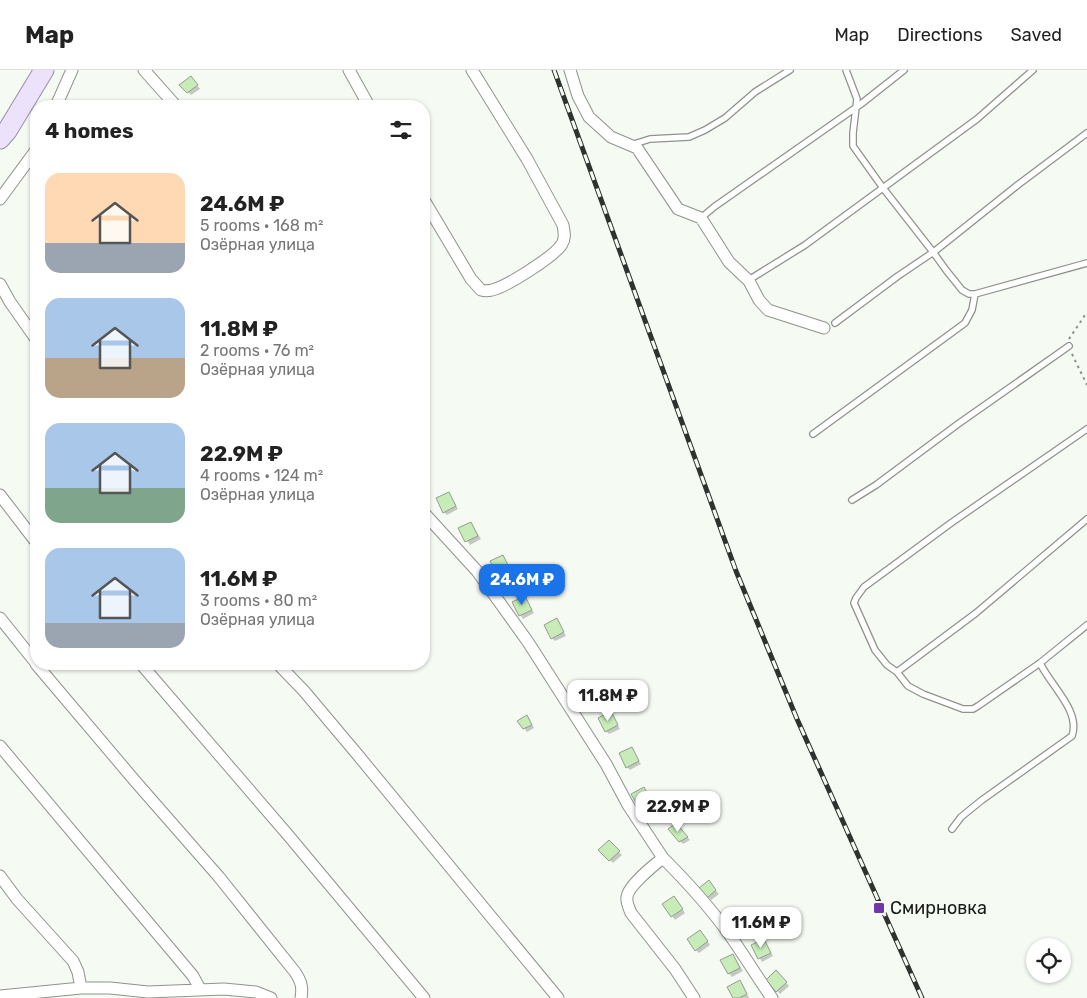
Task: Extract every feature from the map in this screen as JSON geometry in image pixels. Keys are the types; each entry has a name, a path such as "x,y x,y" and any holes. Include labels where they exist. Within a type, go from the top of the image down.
{"main road":[{"path":"0,139 44,70"}],"street":[{"path":"59,100 72,70"},
{"path":"144,70 171,100"},
{"path":"349,70 366,100"},
{"path":"430,210 471,279 481,290 493,290 546,260 562,245 565,236 563,225 527,159 472,70"},
{"path":"570,70 578,96 589,117 611,137 636,148 678,208 701,218 729,262 749,281 759,300 768,310 830,326"},
{"path":"0,199 30,159"},
{"path":"0,284 30,330"},
{"path":"0,495 30,534"},
{"path":"430,520 477,571 528,642 606,764 628,805 663,858 697,892 730,934 772,998"},
{"path":"0,618 30,656"},
{"path":"41,670 218,877 294,972 301,982 301,998"},
{"path":"146,670 288,835 424,998"},
{"path":"284,670 357,754 558,998"},
{"path":"0,746 193,976 200,989"},
{"path":"663,858 631,888 627,895 627,903 631,913 675,968 694,998"},
{"path":"0,876 17,899 73,961 78,972 81,988"},
{"path":"0,996 81,988 110,988 148,992 224,988 256,992 271,998"}],"lane":[{"path":"629,145 650,139 689,137 705,130 725,118 755,92 790,70"},
{"path":"846,70 857,100 853,146 962,290 968,294 975,294 1087,263"},
{"path":"701,218 856,108 904,70"},
{"path":"752,278 805,245 976,119 1032,70"},
{"path":"830,326 933,252 1087,133"},
{"path":"813,434 965,323 972,310 975,294"},
{"path":"852,500 876,486 958,424 1069,346"},
{"path":"1087,429 951,523 864,587 854,603 875,650 908,686 923,694 963,709 972,709 1040,663 1087,625"},
{"path":"897,672 976,613 1087,519"},
{"path":"952,829 961,817 982,800 1072,736 1075,729 1071,711 1040,663"}],"building":[{"path":"191,76 198,85 187,93 179,85"},
{"path":"449,492 456,506 443,513 436,498"},
{"path":"471,522 478,536 465,542 458,528"},
{"path":"503,555 510,569 497,575 490,561"},
{"path":"525,596 532,610 519,616 512,602"},
{"path":"557,618 564,632 551,639 544,625"},
{"path":"611,711 618,725 605,732 598,718"},
{"path":"527,715 532,725 523,729 517,721"},
{"path":"632,747 639,761 626,768 619,753"},
{"path":"644,787 651,801 639,808 631,794"},
{"path":"676,823 688,837 679,842 668,829"},
{"path":"609,840 620,851 609,861 598,850"},
{"path":"709,880 716,890 707,898 699,888"},
{"path":"674,896 683,909 671,917 662,904"},
{"path":"743,911 753,924 742,934 732,919"},
{"path":"700,930 708,941 695,951 687,939"},
{"path":"764,939 771,953 758,959 751,945"},
{"path":"733,954 740,968 728,974 720,960"},
{"path":"776,970 787,982 776,992 766,980"},
{"path":"740,980 747,994 739,998 733,998 727,987"}],"railway":[{"path":"554,70 736,571 797,719 922,998"}],"place":[{"name":"Смирновка","path":"879,908"}]}
